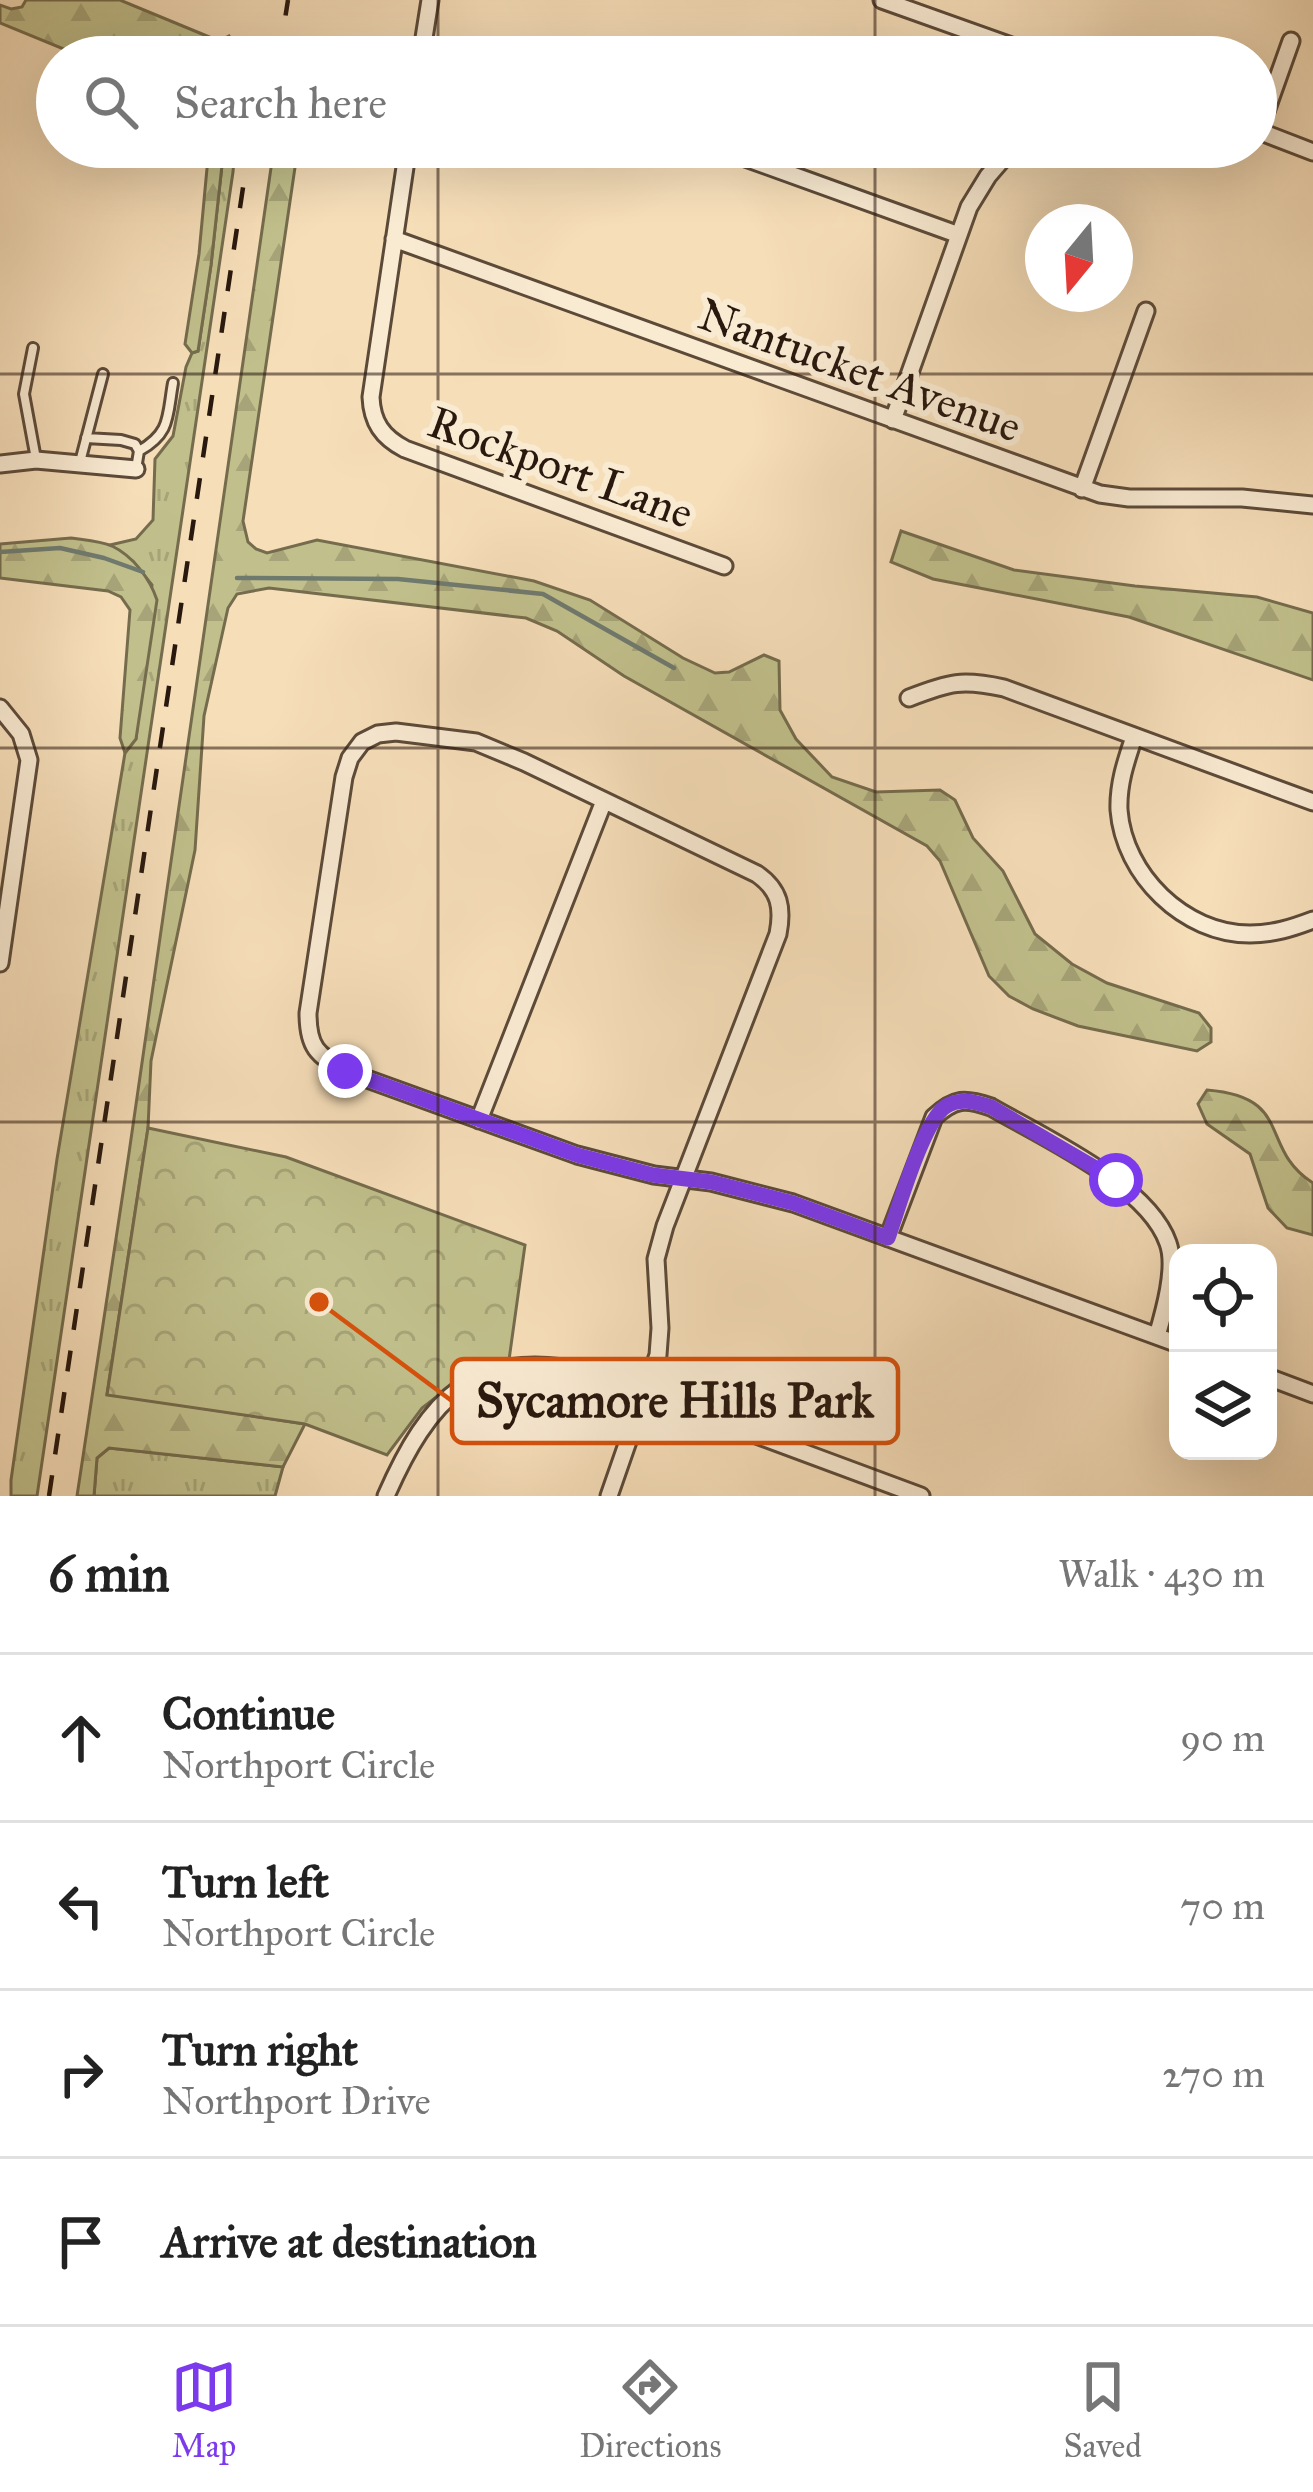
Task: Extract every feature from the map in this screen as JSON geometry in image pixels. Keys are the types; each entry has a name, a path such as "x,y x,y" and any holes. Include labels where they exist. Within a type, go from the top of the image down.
{"street":[{"path":"424,36 430,0"},
{"path":"882,0 983,36"},
{"path":"1277,78 1291,41"},
{"path":"1277,138 1313,152"},
{"path":"394,239 405,168"},
{"path":"772,168 958,236"},
{"path":"893,420 969,207 994,168"},
{"name":"Nantucket Avenue","path":"394,239 1082,489 1129,498 1242,498 1313,505"},
{"name":"Rockport Lane","path":"394,239 371,397 371,413 389,441 724,566"},
{"path":"1082,489 1146,311"},
{"path":"0,464 36,460 136,470"},
{"path":"909,698 969,681 1004,688 1313,802"},
{"path":"0,708 21,734 29,760 0,963"},
{"path":"609,1496 658,1355 656,1259 665,1226 685,1178 778,934 779,897 757,874 476,742 396,731 378,734 362,742 344,777 308,1027 319,1055 345,1071 577,1155 653,1175 685,1178 793,1203 1169,1341"},
{"path":"1134,737 1121,773 1119,811 1128,848 1147,882 1174,908 1208,926 1245,934 1283,931 1313,920"},
{"path":"479,1120 604,801"},
{"path":"888,1238 934,1117 948,1104 970,1100 991,1107 1142,1200 1170,1245 1168,1298 1157,1336"},
{"path":"386,1496 431,1413 457,1390 484,1376 531,1366 589,1373 922,1496"},
{"path":"1277,1380 1313,1394"}],"lane":[{"path":"33,348 24,394 36,460"},
{"path":"80,464 103,374"},
{"path":"139,451 165,431 173,383"},
{"path":"86,439 135,444 139,451 136,470"}],"green space":[{"path":"26,0 120,0 207,36 36,38 0,23 0,5 22,7"},
{"path":"207,168 222,168 198,351 192,353 185,344"},
{"path":"222,168 233,168 37,1496 11,1496 57,1159 125,753 136,739 152,585 133,561 110,545 136,539 153,520 155,459 173,436 186,367 198,351"},
{"path":"271,168 295,168 243,521 248,542 267,553 317,540 534,581 590,600 715,673 729,672 764,655 779,661 780,710 796,739 832,777 876,792 940,790 955,800 973,838 1003,871 1035,934 1072,964 1107,983 1199,1013 1211,1028 1211,1042 1197,1051 1078,1026 1009,996 989,976 940,861 927,846 624,676 557,631 526,618 269,588 237,594 228,608 204,716 195,850 151,1061 148,1128 107,1394 305,1424 283,1467 109,1448 97,1458 94,1496 77,1496"},
{"path":"901,531 1014,570 1257,597 1313,613 1313,680 1129,617 933,579 891,562"},
{"path":"71,538 120,550 140,569 157,600 136,739 125,753 120,738 130,610 121,597 108,591 0,578 0,544"},
{"path":"1207,1090 1235,1095 1265,1113 1286,1155 1313,1183 1313,1235 1287,1228 1268,1208 1250,1154 1207,1124 1198,1104"},
{"path":"148,1128 286,1157 525,1245 509,1360 462,1377 422,1408 387,1455 305,1424 107,1395"},
{"path":"109,1448 283,1467 275,1496 94,1496 97,1458"}],"waterway":[{"path":"0,552 60,548 143,572"},
{"path":"237,578 398,579 543,594 674,668"}],"railway":[{"path":"282,36 288,0"},
{"path":"49,1496 246,168"}],"place":[{"name":"Sycamore Hills Park","path":"319,1302"}],"route":[{"path":"345,1071 577,1155 793,1203 888,1238 926,1134 934,1117 948,1104 970,1100 991,1107 1116,1180"}]}
